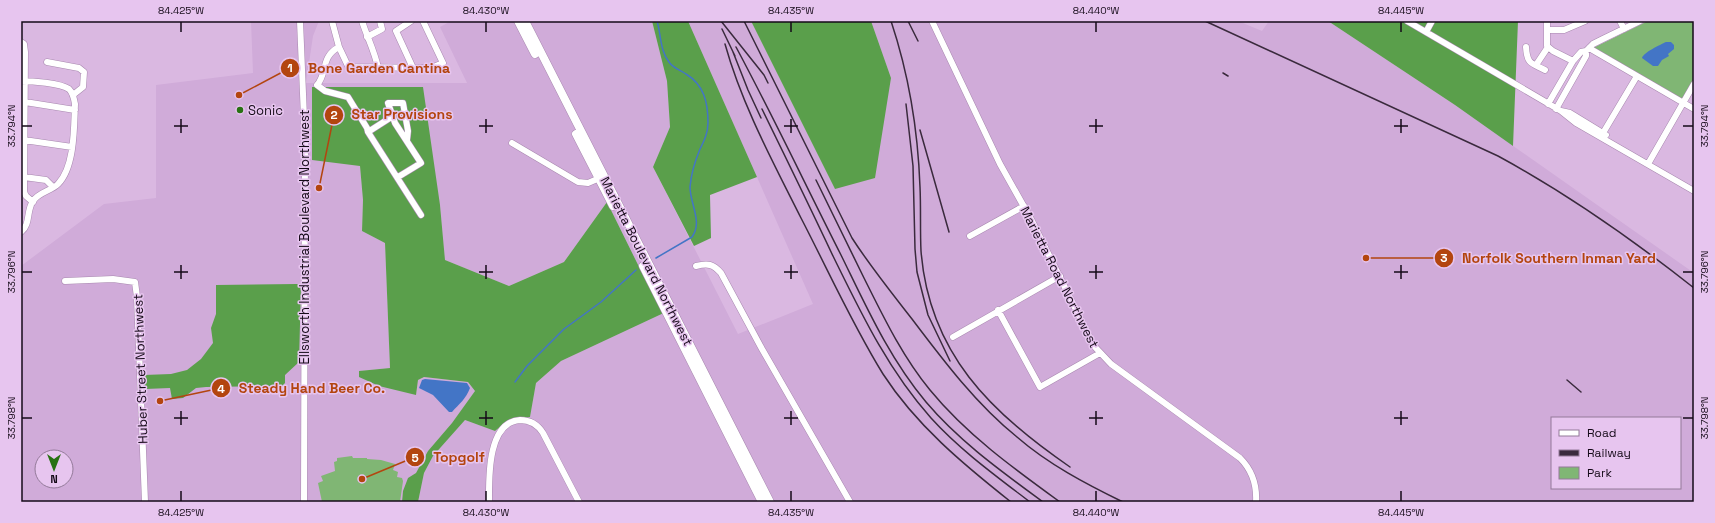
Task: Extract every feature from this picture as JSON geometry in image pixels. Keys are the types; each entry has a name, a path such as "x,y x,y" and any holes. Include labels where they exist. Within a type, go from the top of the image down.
{"main road":[{"path":"518,21 601,177 762,502"},
{"name":"Marietta Boulevard Northwest","path":"525,21 601,177 770,502"}],"street":[{"name":"Ellsworth Industrial Boulevard Northwest","path":"300,21 305,142 304,502"},
{"path":"332,21 339,47 348,66 350,67 431,68 444,63 423,21"},
{"path":"362,21 377,60 378,68"},
{"path":"367,37 382,29 380,21"},
{"path":"411,21 396,31 413,68"},
{"name":"Marietta Road Northwest","path":"932,21 986,138 1024,206 1094,346 1110,364 1240,458 1248,468 1254,480 1256,502"},
{"path":"1407,21 1559,110 1576,123 1694,186"},
{"path":"1426,32 1432,21"},
{"path":"1547,21 1547,46 1553,51 1573,61"},
{"path":"1547,30 1564,30 1585,21"},
{"path":"1620,21 1624,29"},
{"path":"1548,104 1573,61 1581,52 1593,44 1639,21"},
{"path":"21,42 24,44 25,52 23,81 25,102 25,194 33,202"},
{"path":"303,89 317,85 322,79 327,57 339,47"},
{"path":"1526,47 1526,58 1529,62 1545,70"},
{"path":"1536,65 1548,47"},
{"path":"1587,49 1694,109"},
{"path":"1559,110 1586,56 1587,49"},
{"path":"46,62 79,68 84,72 83,87 73,95"},
{"path":"1603,134 1637,76"},
{"path":"21,232 26,226 33,202 39,195 59,183 67,172 72,147 74,110 73,95 68,89 62,86 23,81"},
{"path":"1649,162 1694,84"},
{"path":"317,85 325,91 348,97 368,132 421,215"},
{"path":"25,102 74,110"},
{"path":"398,177 421,163 395,123 388,103 403,103 408,131 407,140"},
{"path":"1559,110 1570,113 1694,191"},
{"path":"368,132 393,116"},
{"path":"24,140 72,147"},
{"path":"512,143 578,182 588,183 601,177"},
{"path":"24,177 46,180 53,187"},
{"path":"970,236 1024,206"},
{"path":"696,266 709,264 714,266 721,273 850,502"},
{"path":"953,337 1060,276"},
{"name":"Huber Street Northwest","path":"65,281 114,280 135,282 137,297 145,502"},
{"path":"998,310 1040,387 1100,353"},
{"path":"489,502 490,467 495,444 499,434 511,422 525,420 535,424 543,433 579,502"}],"shaded area":[{"path":"251,21 319,21 313,36 306,83 467,83 440,27 451,21 652,21 667,81 670,127 653,167 738,334 813,304 688,21 751,21 835,189 891,78 871,21 1238,21 1262,31 1269,21 1328,21 1455,105 1694,273 1694,502 418,502 424,473 433,456 465,420 495,431 508,420 530,417 536,383 561,361 668,311 647,283 607,202 564,262 509,286 445,260 440,205 360,166 363,200 362,231 385,243 390,368 359,371 416,394 418,380 424,377 468,382 475,391 452,423 428,451 416,473 403,491 402,502 21,502 21,266 104,204 156,198 156,85 253,73"}],"green space":[{"path":"652,21 688,21 757,177 710,195 711,238 694,246 653,167 670,127 667,81"},
{"path":"751,21 871,21 891,78 875,178 835,189"},
{"path":"1328,21 1518,21 1513,146 1455,105"},
{"path":"1648,21 1694,21 1694,79 1682,99 1593,48"},
{"path":"312,87 423,87 440,205 445,260 509,286 564,262 607,202 647,283 668,311 561,361 536,383 530,417 508,420 495,431 465,420 433,456 424,473 418,502 402,502 403,491 408,478 416,473 428,451 452,423 475,391 468,382 424,377 418,380 416,395 379,386 359,377 359,371 390,368 385,243 362,231 363,200 360,166 312,160"},
{"path":"297,284 301,286 299,362 285,375 285,383 282,386 196,388 183,398 172,399 170,388 145,389 144,375 171,374 187,370 201,359 213,343 211,328 216,314 216,285"},
{"path":"352,456 353,458 381,460 395,464 393,470 398,472 397,477 402,478 403,481 400,502 322,502 318,483 323,481 321,476 335,471 334,462 337,461 337,458"}],"water":[{"path":"1666,42 1671,42 1674,45 1674,49 1658,66 1653,66 1642,58 1649,51"},
{"path":"422,380 467,383 470,388 462,401 452,412 449,412 433,395 419,388"}],"waterway":[{"path":"656,258 692,237 695,231 696,219 690,187 696,158 707,134 708,127 707,108 704,95 697,83 692,78 672,66 666,58 662,48 657,21"},
{"path":"515,382 527,366 564,329 601,302 636,270"}],"railway":[{"path":"721,21 764,75 768,83"},
{"path":"744,21 852,238 873,269 936,350 974,396 1002,424 1029,447 1054,465 1123,502"},
{"path":"891,21 903,62 912,103 919,166 921,251 926,287 937,320 951,350 969,377 990,402 1015,425 1070,467"},
{"path":"908,21 918,41"},
{"path":"1205,21 1498,156 1599,218 1694,288"},
{"path":"722,29 735,56"},
{"path":"725,44 740,89 769,154 851,316 883,374 896,393 925,427 975,473 1011,502"},
{"path":"736,47 869,312 889,350 901,368 926,402 952,430 981,455 1043,502"},
{"path":"733,52 761,118"},
{"path":"1223,73 1228,76"},
{"path":"906,104 913,166 917,272 928,315 950,361"},
{"path":"762,109 854,299 888,361 916,400 942,430 979,462 1030,502"},
{"path":"920,130 949,232"},
{"path":"816,180 886,321 902,350 920,377 944,406 975,436 991,450 1060,502"},
{"path":"1567,380 1581,392"}],"place":[{"name":"Bone Garden Cantina","path":"239,95"},
{"name":"Sonic","path":"240,110"},
{"name":"Star Provisions","path":"319,188"},
{"name":"Norfolk Southern Inman Yard","path":"1366,258"},
{"name":"Steady Hand Beer Co.","path":"160,401"},
{"name":"Topgolf","path":"362,479"}]}
